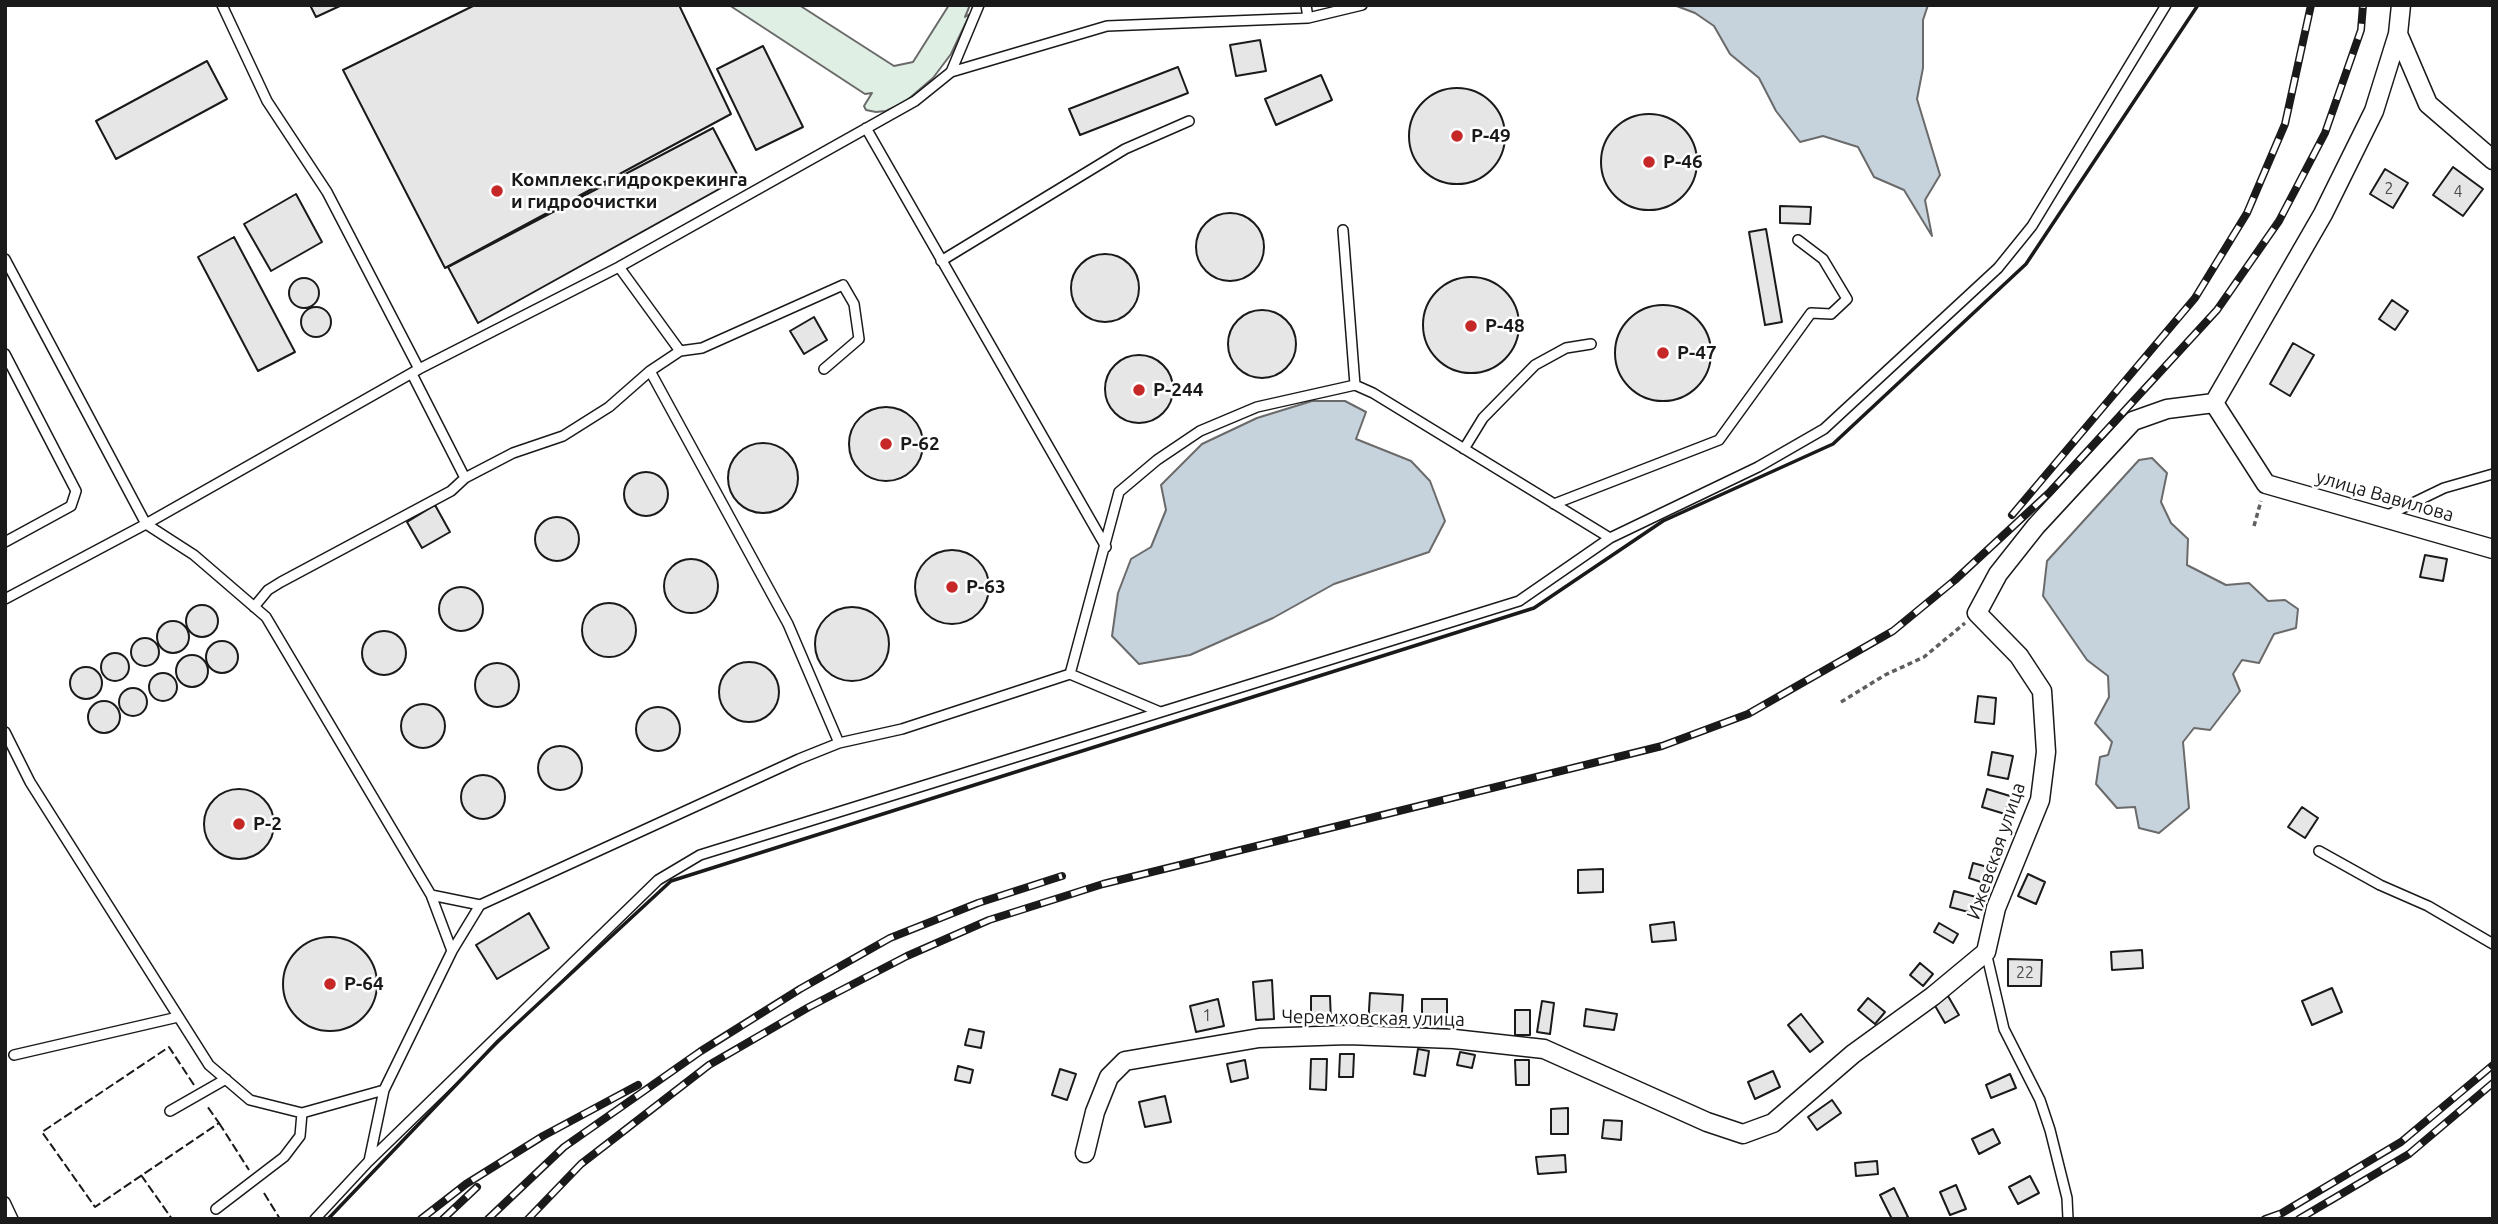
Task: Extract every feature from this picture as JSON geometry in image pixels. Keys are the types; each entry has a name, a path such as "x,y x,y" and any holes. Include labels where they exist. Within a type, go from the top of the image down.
{"street":[{"path":"2214,404 2323,214 2374,111 2398,34 2401,5"},
{"path":"2398,34 2428,104 2493,160"},
{"path":"2214,404 2266,484"},
{"path":"1977,613 1998,574 2036,526 2133,421 2167,409 2214,404"},
{"name":"улица Вавилова","path":"2266,484 2493,549"},
{"name":"Ижевская улица","path":"1977,613 2019,656 2042,691 2046,752 2040,800 1996,908 1986,952"},
{"name":"Черемховская улица","path":"1085,1153 1095,1112 1109,1077 1125,1061 1259,1038 1348,1035 1441,1038 1544,1049 1707,1122 1742,1134 1773,1123 1853,1054 1933,996 1986,952"}],"lane":[{"path":"222,5 267,101 327,192 465,478"},
{"path":"951,72 979,5"},
{"path":"1306,5 1308,18"},
{"path":"5,599 146,524 415,371 620,267 915,101 951,72 1107,26 1308,18 1362,5"},
{"path":"315,1219 368,1161 657,880 700,855 1519,601 1610,538 1758,467 1824,429 1998,268 2032,226 2166,5"},
{"path":"941,261 1125,149 1189,121"},
{"path":"866,128 1105,547"},
{"path":"1343,230 1355,385"},
{"path":"1554,504 1719,440 1811,313 1831,314 1847,299 1824,259 1798,240"},
{"path":"5,259 146,524 194,555 266,617 430,895 452,951"},
{"path":"620,267 680,351"},
{"path":"254,607 268,590 281,582 451,491 465,478 513,453 563,436 609,407 680,351 702,348 843,285 854,304 859,339 824,369"},
{"path":"1464,449 1483,418 1535,365 1566,348 1591,344"},
{"path":"5,354 76,491 71,506 5,542"},
{"path":"650,372 788,624 839,743"},
{"path":"1070,674 1119,492 1157,460 1200,431 1257,407 1355,385 1610,538"},
{"path":"2385,517 2444,488 2493,474"},
{"path":"368,1161 384,1090 452,951 480,905 839,743 902,729 1070,674 1160,712"},
{"path":"5,732 30,782 209,1065 250,1100 302,1113 384,1090"},
{"path":"2319,851 2380,886 2428,906 2493,944"},
{"path":"430,895 480,905"},
{"path":"1986,952 2004,1029 2040,1100 2050,1130 2067,1198 2068,1219"},
{"path":"14,1055 178,1017"},
{"path":"170,1111 226,1079"},
{"path":"216,1209 284,1157 300,1136 302,1113"},
{"path":"5,1202 13,1219"}],"path":[{"path":"2254,526 2266,484"},
{"path":"1841,702 1885,675 1924,657 1977,613"}],"green space":[{"path":"729,5 799,5 894,66 913,62 949,5 970,5 965,17 970,14 951,54 933,78 905,102 886,111 876,112 866,110 864,106 872,93 865,94"}],"shaded area":[{"path":"1674,5 1928,5 1923,20 1923,68 1917,99 1940,175 1925,200 1932,236 1904,190 1874,177 1858,147 1823,136 1800,142 1776,111 1759,78 1730,54 1714,26 1695,13"},
{"path":"1312,401 1345,401 1366,412 1356,439 1411,461 1430,481 1445,521 1429,552 1334,584 1273,618 1190,655 1139,664 1112,636 1118,593 1131,559 1151,547 1166,510 1161,485 1202,444 1257,418"},
{"path":"2152,458 2167,473 2161,502 2171,523 2188,539 2187,565 2226,585 2249,583 2268,601 2285,600 2298,609 2296,628 2274,634 2259,663 2242,660 2233,674 2240,691 2210,730 2194,728 2183,742 2189,808 2159,833 2139,828 2135,807 2117,808 2096,784 2100,757 2108,755 2112,742 2095,723 2109,697 2108,676 2087,660 2043,596 2047,561 2139,460"}],"building":[{"path":"310,5 342,5 316,17"},
{"name":"Комплекс гидрокрекинга и гидроочистки","path":"475,5 679,5 731,114 445,268 343,70"},
{"path":"1260,40 1266,71 1236,76 1230,45"},
{"path":"763,46 803,127 756,150 717,69"},
{"path":"207,61 227,99 116,159 96,121"},
{"path":"1178,67 1188,93 1080,135 1069,109"},
{"path":"1321,75 1332,100 1276,125 1265,99"},
{"name":"Р-49","path":"1457,88 1475,92 1491,102 1501,118 1505,136 1501,154 1491,170 1475,180 1457,184 1439,180 1423,170 1413,154 1409,136 1413,118 1423,102 1439,92"},
{"name":"Р-46","path":"1649,114 1667,118 1683,128 1693,144 1697,162 1693,180 1683,196 1667,206 1649,210 1631,206 1615,196 1605,180 1601,162 1605,144 1615,128 1631,118"},
{"path":"713,128 739,178 478,323 448,267"},
{"path":"2453,167 2483,189 2463,216 2433,195"},
{"path":"2385,169 2408,183 2393,208 2370,194"},
{"path":"296,194 322,242 271,271 244,224"},
{"path":"1780,206 1811,207 1810,224 1780,223"},
{"path":"1230,213 1243,216 1254,223 1261,234 1264,247 1261,260 1254,271 1243,278 1230,281 1217,278 1206,271 1199,260 1196,247 1199,234 1206,223 1217,216"},
{"path":"1766,229 1782,322 1765,325 1749,232"},
{"path":"234,237 295,352 258,371 198,257"},
{"path":"1105,254 1118,257 1129,264 1136,275 1139,288 1136,301 1129,312 1118,319 1105,322 1092,319 1081,312 1074,301 1071,288 1074,275 1081,264 1092,257"},
{"name":"Р-48","path":"1471,277 1489,281 1505,291 1515,307 1519,325 1515,343 1505,359 1489,369 1471,373 1453,369 1437,359 1427,343 1423,325 1427,307 1437,291 1453,281"},
{"path":"304,278 314,283 319,293 314,303 304,308 294,303 289,293 294,283"},
{"path":"2392,300 2408,311 2395,330 2379,319"},
{"name":"Р-47","path":"1663,305 1681,309 1697,319 1707,335 1711,353 1707,371 1697,387 1681,397 1663,401 1645,397 1629,387 1619,371 1615,353 1619,335 1629,319 1645,309"},
{"path":"316,307 326,312 331,322 326,332 316,337 306,332 301,322 306,312"},
{"path":"1262,310 1275,313 1286,320 1293,331 1296,344 1293,357 1286,368 1275,375 1262,378 1249,375 1238,368 1231,357 1228,344 1231,331 1238,320 1249,313"},
{"path":"814,317 827,340 804,354 790,331"},
{"path":"2293,343 2314,355 2290,396 2270,384"},
{"name":"Р-244","path":"1139,355 1152,358 1163,365 1170,376 1173,389 1170,402 1163,413 1152,420 1139,423 1126,420 1115,413 1108,402 1105,389 1108,376 1115,365 1126,358"},
{"name":"Р-62","path":"886,407 907,413 917,423 923,444 917,465 907,475 886,481 865,475 855,465 849,444 855,423 865,413"},
{"path":"763,443 788,453 798,478 788,503 763,513 738,503 728,478 738,453"},
{"path":"646,472 662,478 668,494 662,510 646,516 630,510 624,494 630,478"},
{"path":"435,505 450,532 422,548 407,522"},
{"path":"557,517 573,523 579,539 573,555 557,561 541,555 535,539 541,523"},
{"name":"Р-63","path":"952,550 973,556 983,566 989,587 983,608 973,618 952,624 931,618 921,608 915,587 921,566 931,556"},
{"path":"2425,555 2447,559 2443,581 2420,577"},
{"path":"696,559 706,563 714,571 718,586 714,601 706,609 686,613 676,609 668,601 664,581 668,571 676,563"},
{"path":"461,587 470,588 477,593 482,600 482,618 477,625 470,630 461,631 452,630 445,625 440,618 439,609 440,600 445,593 452,588"},
{"path":"614,603 624,607 632,615 636,630 632,645 624,653 604,657 594,653 586,645 582,625 586,615 594,607"},
{"path":"202,605 213,610 218,621 213,632 202,637 191,632 186,621 191,610"},
{"path":"852,607 873,613 883,623 889,644 883,665 873,675 852,681 831,675 821,665 815,644 821,623 831,613"},
{"path":"173,621 184,626 189,637 184,648 173,653 162,648 157,637 162,626"},
{"path":"384,631 400,637 406,653 400,669 384,675 368,669 362,653 368,637"},
{"path":"145,638 155,642 159,652 155,662 145,666 135,662 131,652 135,642"},
{"path":"222,641 233,646 238,657 233,668 222,673 211,668 206,657 211,646"},
{"path":"115,653 125,657 129,667 125,677 115,681 105,677 101,667 105,657"},
{"path":"192,655 203,660 208,671 203,682 192,687 181,682 176,671 181,660"},
{"path":"743,662 755,662 774,675 779,692 777,704 766,717 755,722 743,722 724,709 719,698 719,686 732,667"},
{"path":"497,663 513,669 519,685 513,701 497,707 481,701 475,685 481,669"},
{"path":"86,667 97,672 102,683 97,694 86,699 75,694 70,683 75,672"},
{"path":"163,673 173,677 177,687 173,697 163,701 153,697 149,687 153,677"},
{"path":"133,688 143,692 147,702 143,712 133,716 123,712 119,702 123,692"},
{"path":"1978,696 1996,698 1994,724 1975,722"},
{"path":"104,701 115,706 120,717 115,728 104,733 93,728 88,717 93,706"},
{"path":"423,704 439,710 445,726 439,742 423,748 407,742 401,726 407,710"},
{"path":"658,707 674,713 680,729 674,745 658,751 642,745 636,729 642,713"},
{"path":"560,746 569,747 576,752 581,759 581,777 576,784 569,789 560,790 551,789 544,784 539,777 538,768 539,759 544,752 551,747"},
{"path":"1992,752 2013,756 2008,779 1988,775"},
{"path":"483,775 499,781 505,797 499,813 483,819 467,813 461,797 467,781"},
{"name":"Р-2","path":"239,789 258,795 268,805 274,824 268,843 258,853 239,859 220,853 210,843 204,824 210,805 220,795"},
{"path":"1987,789 2010,796 2005,814 1982,807"},
{"path":"2302,807 2318,818 2305,838 2288,827"},
{"path":"1973,863 1991,868 1987,884 1969,878"},
{"path":"1603,869 1603,892 1578,893 1578,870"},
{"path":"2028,874 2045,882 2036,904 2018,896"},
{"path":"1954,891 1976,897 1972,913 1950,907"},
{"path":"529,913 549,948 497,979 476,945"},
{"path":"1674,922 1676,940 1652,942 1650,925"},
{"path":"1939,923 1958,934 1953,943 1934,932"},
{"name":"Р-64","path":"330,937 348,941 363,951 373,966 377,984 373,1002 363,1017 348,1027 330,1031 312,1027 297,1017 287,1002 283,984 287,966 297,951 312,941"},
{"path":"2142,950 2143,968 2112,970 2111,952"},
{"path":"2008,959 2042,960 2041,986 2008,986"},
{"path":"1920,963 1933,974 1923,986 1910,975"},
{"path":"1272,980 1274,1019 1256,1020 1253,982"},
{"path":"2332,988 2342,1012 2312,1025 2302,1001"},
{"path":"1370,993 1403,995 1401,1030 1368,1028"},
{"path":"1311,996 1330,996 1331,1022 1311,1023"},
{"path":"1948,996 1959,1015 1945,1023 1934,1004"},
{"path":"1868,998 1885,1012 1875,1024 1858,1010"},
{"path":"1218,999 1224,1026 1196,1032 1190,1006"},
{"path":"1422,999 1447,999 1447,1029 1422,1028"},
{"path":"1542,1001 1554,1003 1550,1034 1537,1032"},
{"path":"1586,1009 1617,1014 1614,1030 1584,1026"},
{"path":"1515,1010 1530,1010 1530,1035 1515,1035"},
{"path":"1801,1014 1823,1042 1810,1052 1788,1025"},
{"path":"969,1029 984,1032 981,1048 965,1045"},
{"path":"1418,1049 1429,1051 1425,1076 1414,1074"},
{"path":"1460,1052 1475,1055 1472,1068 1457,1065"},
{"path":"1340,1054 1354,1054 1353,1077 1339,1077"},
{"path":"1311,1059 1327,1059 1326,1090 1310,1089"},
{"path":"1245,1060 1248,1078 1231,1082 1227,1064"},
{"path":"1515,1060 1529,1060 1529,1085 1516,1085"},
{"path":"958,1066 973,1070 970,1083 955,1080"},
{"path":"1060,1069 1076,1074 1067,1100 1052,1095"},
{"path":"1773,1071 1780,1087 1755,1099 1748,1082"},
{"path":"2010,1074 2016,1088 1991,1098 1986,1085"},
{"path":"1165,1096 1171,1122 1145,1127 1139,1102"},
{"path":"1832,1100 1841,1113 1817,1130 1808,1117"},
{"path":"1568,1108 1568,1134 1551,1134 1551,1109"},
{"path":"1604,1120 1622,1121 1621,1140 1602,1138"},
{"path":"1993,1129 2000,1143 1979,1154 1972,1139"},
{"path":"1565,1155 1566,1172 1538,1174 1536,1157"},
{"path":"1877,1161 1878,1174 1856,1176 1855,1163"},
{"path":"2030,1176 2039,1193 2018,1204 2009,1187"},
{"path":"1956,1185 1966,1209 1950,1215 1940,1192"},
{"path":"1894,1188 1908,1217 1904,1219 1892,1219 1880,1195"}],"railway":[{"path":"2012,515 2195,298 2247,213 2285,124 2311,5"},
{"path":"528,1219 581,1164 709,1065 809,1007 907,956 989,920 1103,884 1662,746 1748,714 1893,631 1955,580 2049,493 2217,310 2279,221 2325,133 2361,30 2363,5"},
{"path":"488,1219 564,1147 701,1051 800,989 890,938 978,903 1062,876"},
{"path":"2265,1219 2282,1213 2401,1142 2493,1065"},
{"path":"2299,1219 2409,1154 2493,1083"},
{"path":"421,1219 466,1184 543,1136 638,1085"},
{"path":"443,1219 477,1187"}],"fence":[{"path":"194,1085 169,1047 42,1132 95,1207 219,1123 207,1106"},
{"path":"219,1123 249,1170"},
{"path":"141,1175 172,1219"},
{"path":"264,1193 280,1219"}],"wall":[{"path":"328,1219 498,1041 671,881 1534,608 1663,521 1833,444 2026,264 2198,5"}],"place":[{"name":"Р-49","path":"1457,136"},
{"name":"Р-46","path":"1649,162"},
{"name":"Комплекс гидрокрекинга и гидроочистки","path":"497,191"},
{"name":"Р-48","path":"1471,326"},
{"name":"Р-47","path":"1663,353"},
{"name":"Р-244","path":"1139,390"},
{"name":"Р-62","path":"886,444"},
{"name":"Р-63","path":"952,587"},
{"name":"Р-2","path":"239,824"},
{"name":"Р-64","path":"330,984"}]}
